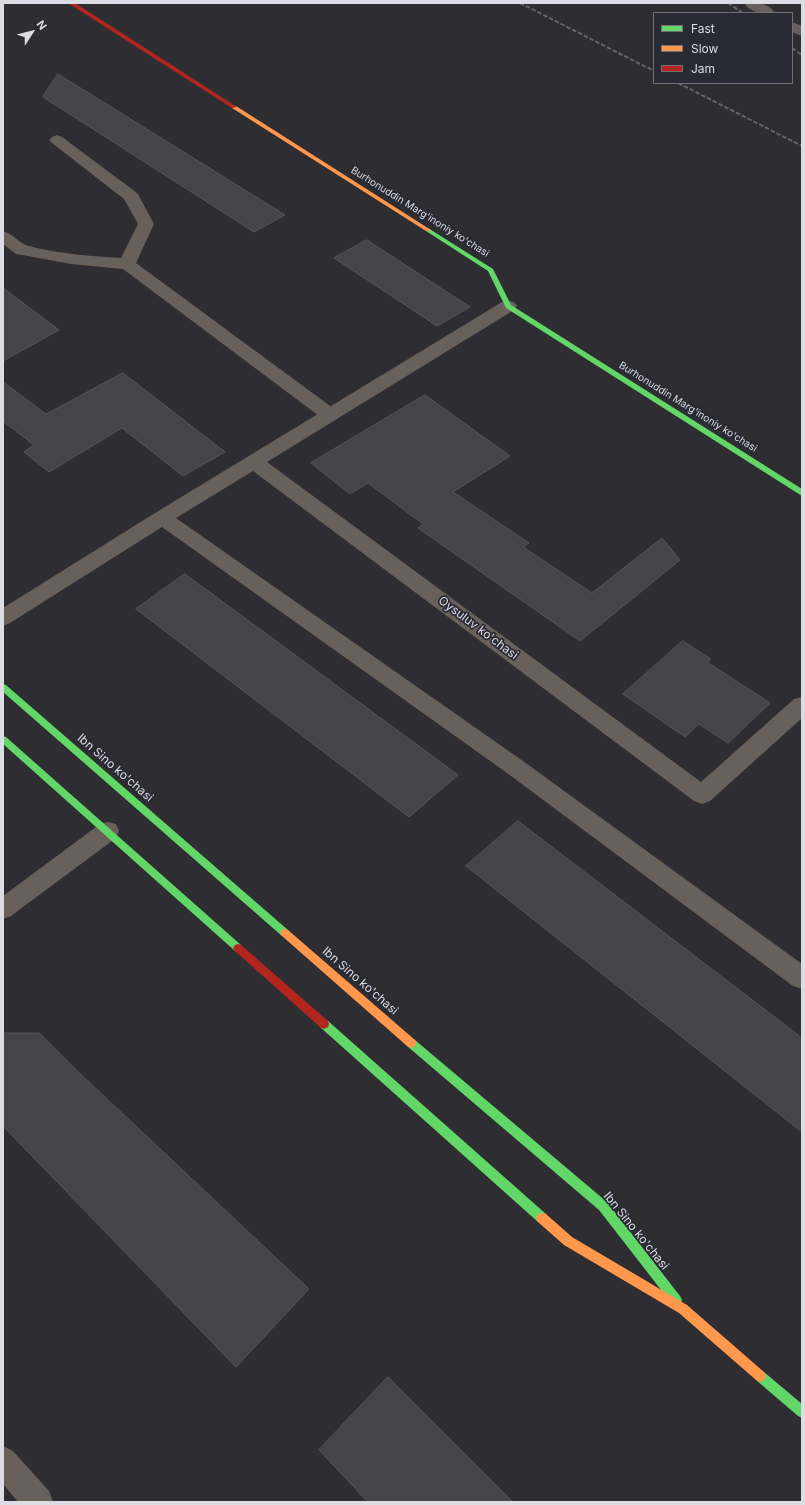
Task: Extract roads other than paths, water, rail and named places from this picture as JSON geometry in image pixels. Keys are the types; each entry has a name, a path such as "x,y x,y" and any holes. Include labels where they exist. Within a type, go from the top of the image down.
{"main road":[{"name":"Burhonuddin Marg'inoniy ko'chasi","path":"71,3 491,270 508,306 802,492"},
{"name":"Ibn Sino ko'chasi","path":"3,687 433,1062 603,1206 683,1309"},
{"name":"Ibn Sino ko'chasi","path":"3,739 568,1241 683,1309 802,1412"}],"street":[{"path":"751,3 766,12"},
{"path":"793,27 802,32"},
{"path":"57,140 131,196 146,224 128,264"},
{"path":"3,236 22,250 71,259 128,264 330,415"},
{"path":"3,618 162,518 508,306"},
{"name":"Oysuluv ko'chasi","path":"254,462 702,795 802,705"},
{"path":"162,518 515,767 802,978"},
{"path":"3,909 108,831"},
{"path":"3,1461 38,1502"}],"railway":[{"path":"520,3 653,70"},
{"path":"728,3 742,12"},
{"path":"793,49 802,55"},
{"path":"680,84 802,146"}]}
